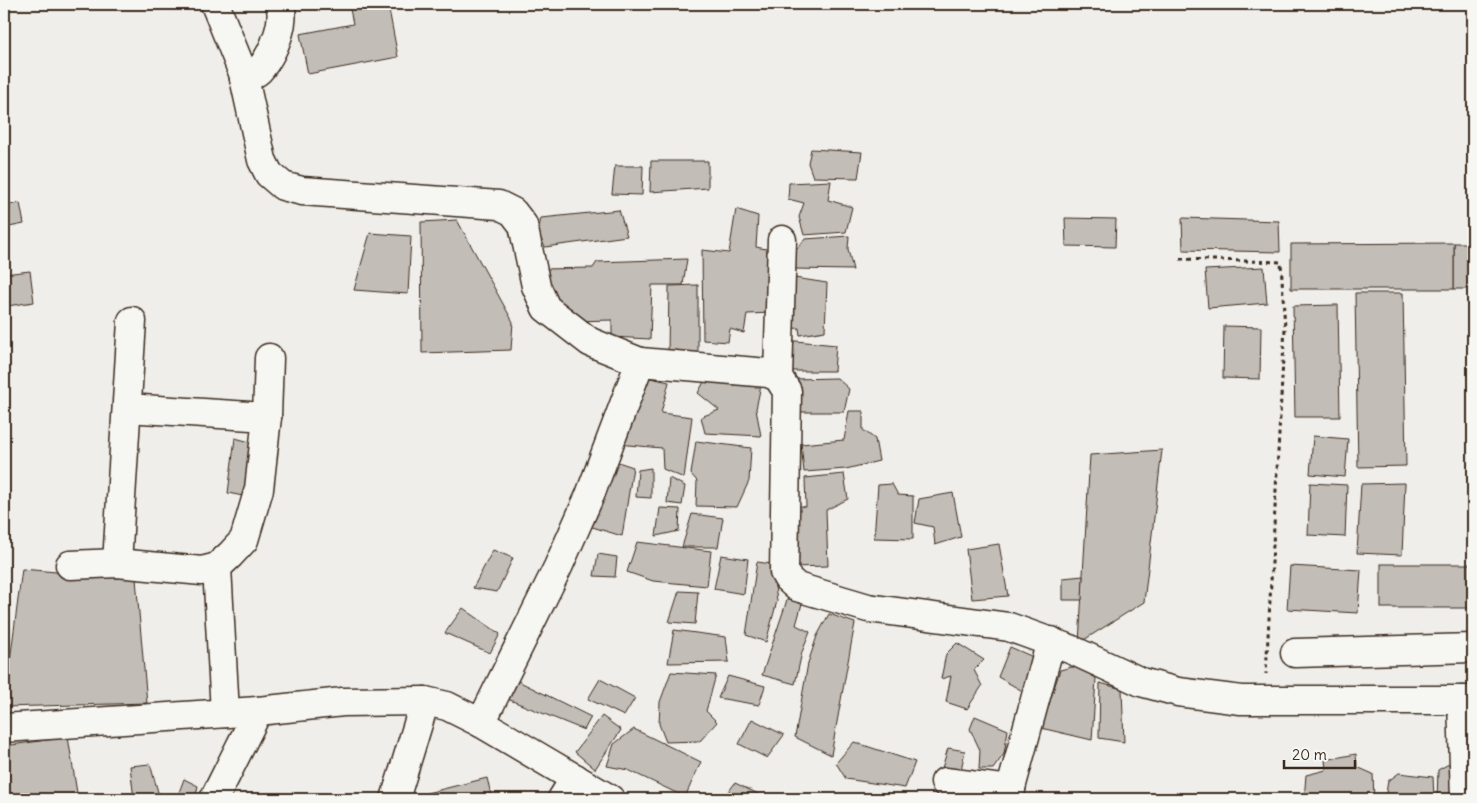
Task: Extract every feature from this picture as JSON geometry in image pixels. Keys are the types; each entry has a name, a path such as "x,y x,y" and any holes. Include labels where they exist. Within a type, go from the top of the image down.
{"street":[{"path":"215,4 244,79 262,160 269,174 283,186 302,191 499,205 507,208 523,225 536,286 546,308 590,342 640,362 768,373 778,377"},
{"path":"244,79 261,69 270,53 281,26 280,4"},
{"path":"782,240 778,377 787,391 784,572 788,580 797,587 868,608 1008,627 1051,641 1141,682 1178,692 1241,700 1468,700 1465,799"},
{"path":"117,563 132,322"},
{"path":"70,565 117,563 202,571 217,567 244,540 259,489 267,416 269,358"},
{"path":"481,723 558,567 586,504 640,362"},
{"path":"127,408 267,416"},
{"path":"217,567 225,713"},
{"path":"945,782 1009,795 1051,641"},
{"path":"1295,653 1473,648"},
{"path":"4,728 258,711 342,702 425,702 447,706 481,723 568,789 610,799"},
{"path":"395,799 425,702"},
{"path":"214,799 258,711"}],"path":[{"path":"1180,259 1281,262 1284,360 1264,700"}],"building":[{"path":"349,4 388,4 398,57 308,74 300,34 353,24"},
{"path":"811,149 862,152 858,178 813,177 808,163"},
{"path":"651,161 708,161 708,188 650,192"},
{"path":"615,166 643,166 642,195 612,194"},
{"path":"831,181 828,200 852,207 846,232 804,235 799,217 804,203 788,199 789,183"},
{"path":"20,203 24,224 4,228 4,206"},
{"path":"736,209 758,216 756,247 776,251 773,313 747,314 744,333 730,329 728,342 703,340 702,250 729,253"},
{"path":"619,210 627,236 545,247 538,233 541,218"},
{"path":"1065,218 1116,219 1115,247 1066,246"},
{"path":"1182,218 1279,221 1280,252 1183,250"},
{"path":"457,220 513,322 511,350 422,353 421,222"},
{"path":"370,233 411,236 408,294 354,290"},
{"path":"849,236 848,249 853,270 794,269 796,250 805,239"},
{"path":"1454,243 1473,243 1473,289 1454,289"},
{"path":"1454,243 1454,289 1291,289 1291,244"},
{"path":"687,259 683,285 652,285 650,339 612,337 612,320 575,321 555,308 543,269 593,268 597,262"},
{"path":"1264,267 1267,303 1208,308 1205,270"},
{"path":"30,271 34,302 7,306 4,274"},
{"path":"788,277 827,283 825,331 800,335 799,328 785,329"},
{"path":"698,285 698,354 668,354 669,286"},
{"path":"1355,293 1403,293 1406,466 1358,467"},
{"path":"1338,305 1340,417 1295,417 1293,306"},
{"path":"1224,326 1261,327 1260,379 1223,378"},
{"path":"786,340 836,345 834,371 793,371 784,357"},
{"path":"646,377 669,382 661,413 692,417 684,478 663,469 662,448 617,444"},
{"path":"706,378 761,385 756,409 761,436 705,433 701,417 719,410 698,393"},
{"path":"837,378 849,389 844,412 797,412 794,379"},
{"path":"849,411 863,411 863,430 875,439 879,461 846,469 804,472 801,444 844,440"},
{"path":"1313,436 1348,439 1345,477 1310,474"},
{"path":"235,438 254,443 253,498 228,493"},
{"path":"696,441 751,448 749,481 737,507 696,506 697,481 691,474"},
{"path":"1162,450 1144,602 1079,643 1090,455"},
{"path":"612,460 633,467 622,536 589,526"},
{"path":"651,468 651,498 636,497 638,470"},
{"path":"844,474 848,499 826,510 828,566 793,567 794,505 806,507 805,478"},
{"path":"669,478 685,486 682,505 667,503"},
{"path":"1310,483 1347,485 1345,537 1308,535"},
{"path":"1405,483 1402,555 1357,553 1361,484"},
{"path":"892,484 898,495 913,496 913,539 874,538 878,485"},
{"path":"953,493 961,537 935,545 933,527 915,523 919,499"},
{"path":"660,508 680,509 679,531 656,536"},
{"path":"692,514 723,518 718,547 682,547"},
{"path":"637,542 711,551 707,586 653,581 627,572"},
{"path":"999,544 1008,596 972,599 966,549"},
{"path":"493,550 513,558 497,592 473,588"},
{"path":"598,554 617,557 615,577 594,576"},
{"path":"721,555 748,559 744,594 714,589"},
{"path":"757,562 772,564 777,601 766,642 746,635"},
{"path":"1381,564 1473,564 1473,608 1381,608"},
{"path":"1290,566 1361,570 1358,613 1287,609"},
{"path":"22,569 136,579 147,703 4,707"},
{"path":"1083,576 1082,600 1063,600 1063,578"},
{"path":"679,591 698,592 695,624 669,622"},
{"path":"788,597 803,600 796,625 810,632 802,652 795,684 762,675"},
{"path":"463,608 500,634 490,653 445,633"},
{"path":"829,614 855,623 831,755 795,737 808,663 817,636"},
{"path":"674,630 726,637 729,662 668,663"},
{"path":"957,643 984,660 974,670 982,686 967,709 946,702 951,676 941,679 946,654"},
{"path":"1010,647 1038,659 1026,693 998,677"},
{"path":"1076,666 1096,678 1092,740 1041,728 1060,670"},
{"path":"671,672 716,675 706,711 717,722 700,741 666,742 659,724 660,702"},
{"path":"728,676 765,686 759,705 718,698"},
{"path":"514,679 591,717 584,730 505,698"},
{"path":"600,679 635,698 624,716 588,699"},
{"path":"1100,683 1122,689 1124,742 1099,738"},
{"path":"602,716 621,730 595,769 575,752"},
{"path":"975,716 1008,730 1004,754 993,769 979,769 980,750 970,729"},
{"path":"752,719 784,735 767,758 739,744"},
{"path":"634,729 701,762 685,797 628,770 607,766 614,744"},
{"path":"68,737 78,799 4,799 4,746"},
{"path":"854,742 915,762 905,788 846,779 836,763"},
{"path":"948,748 965,751 959,779 940,775"},
{"path":"1356,754 1357,767 1373,774 1374,799 1304,799 1306,775 1326,770 1325,760"},
{"path":"1456,760 1456,799 1437,799 1438,770"},
{"path":"150,764 160,799 134,799 130,766"},
{"path":"1399,773 1433,777 1434,799 1385,799 1388,781"},
{"path":"487,778 492,799 403,799"},
{"path":"184,779 198,786 195,799 185,799 178,795"},
{"path":"735,783 769,799 723,799"}]}
